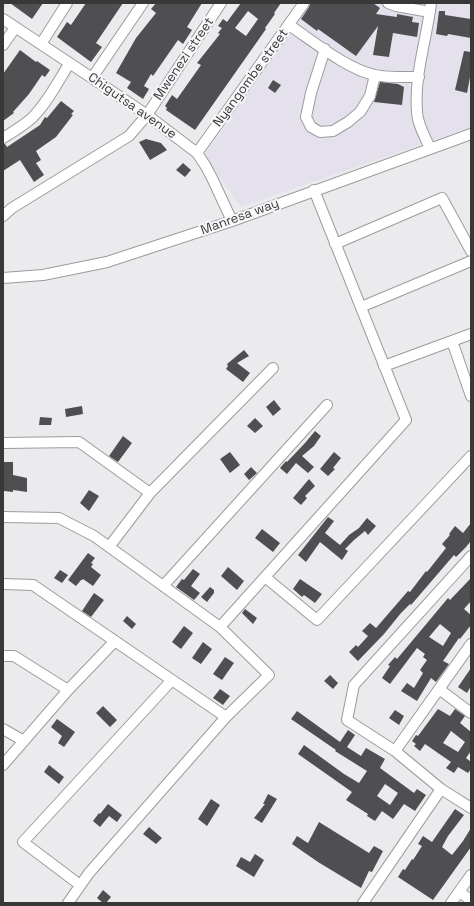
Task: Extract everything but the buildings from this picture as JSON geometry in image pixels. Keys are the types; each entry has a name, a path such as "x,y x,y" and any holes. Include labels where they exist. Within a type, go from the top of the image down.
{"street":[{"path":"41,44 67,3"},
{"path":"92,78 143,3"},
{"name":"Mwenezi street","path":"3,216 12,208 123,141 135,131 221,3"},
{"name":"Nyangombe street","path":"196,153 304,3"},
{"path":"388,3 396,6 430,7 418,77 417,111 422,129 430,148"},
{"name":"Chigutsa avenue","path":"3,19 147,115 196,153 209,171 232,221"},
{"path":"289,25 349,65 361,71 375,75 418,77"},
{"path":"3,45 15,28"},
{"path":"325,49 311,93 306,117 311,127 320,132 333,130 348,122 360,112 370,96 375,75"},
{"path":"3,138 31,119 41,108 70,64"},
{"name":"Manresa way","path":"3,278 43,275 107,262 232,221 471,134"},
{"path":"220,627 406,420 314,190"},
{"path":"336,244 442,198 471,251"},
{"path":"361,307 471,261"},
{"path":"384,366 471,334"},
{"path":"452,341 471,396"},
{"path":"109,547 150,493 273,368"},
{"path":"163,586 327,405"},
{"path":"3,443 78,442 150,493"},
{"path":"265,577 317,620 471,456"},
{"path":"3,517 59,518 94,536 220,627 269,675 226,717 89,873 68,903"},
{"path":"471,556 354,685 348,720 395,751 441,788 471,808"},
{"path":"3,584 33,585 226,717"},
{"path":"3,765 68,690 115,641"},
{"path":"395,751 471,644"},
{"path":"3,656 14,656 68,690"},
{"path":"80,885 23,842 172,680"},
{"path":"439,689 471,713"},
{"path":"3,729 24,741"},
{"path":"363,903 441,788"},
{"path":"451,903 471,875"},
{"path":"459,892 471,900"}],"shaded area":[{"path":"308,3 471,3 471,127 241,207 204,156"}]}
